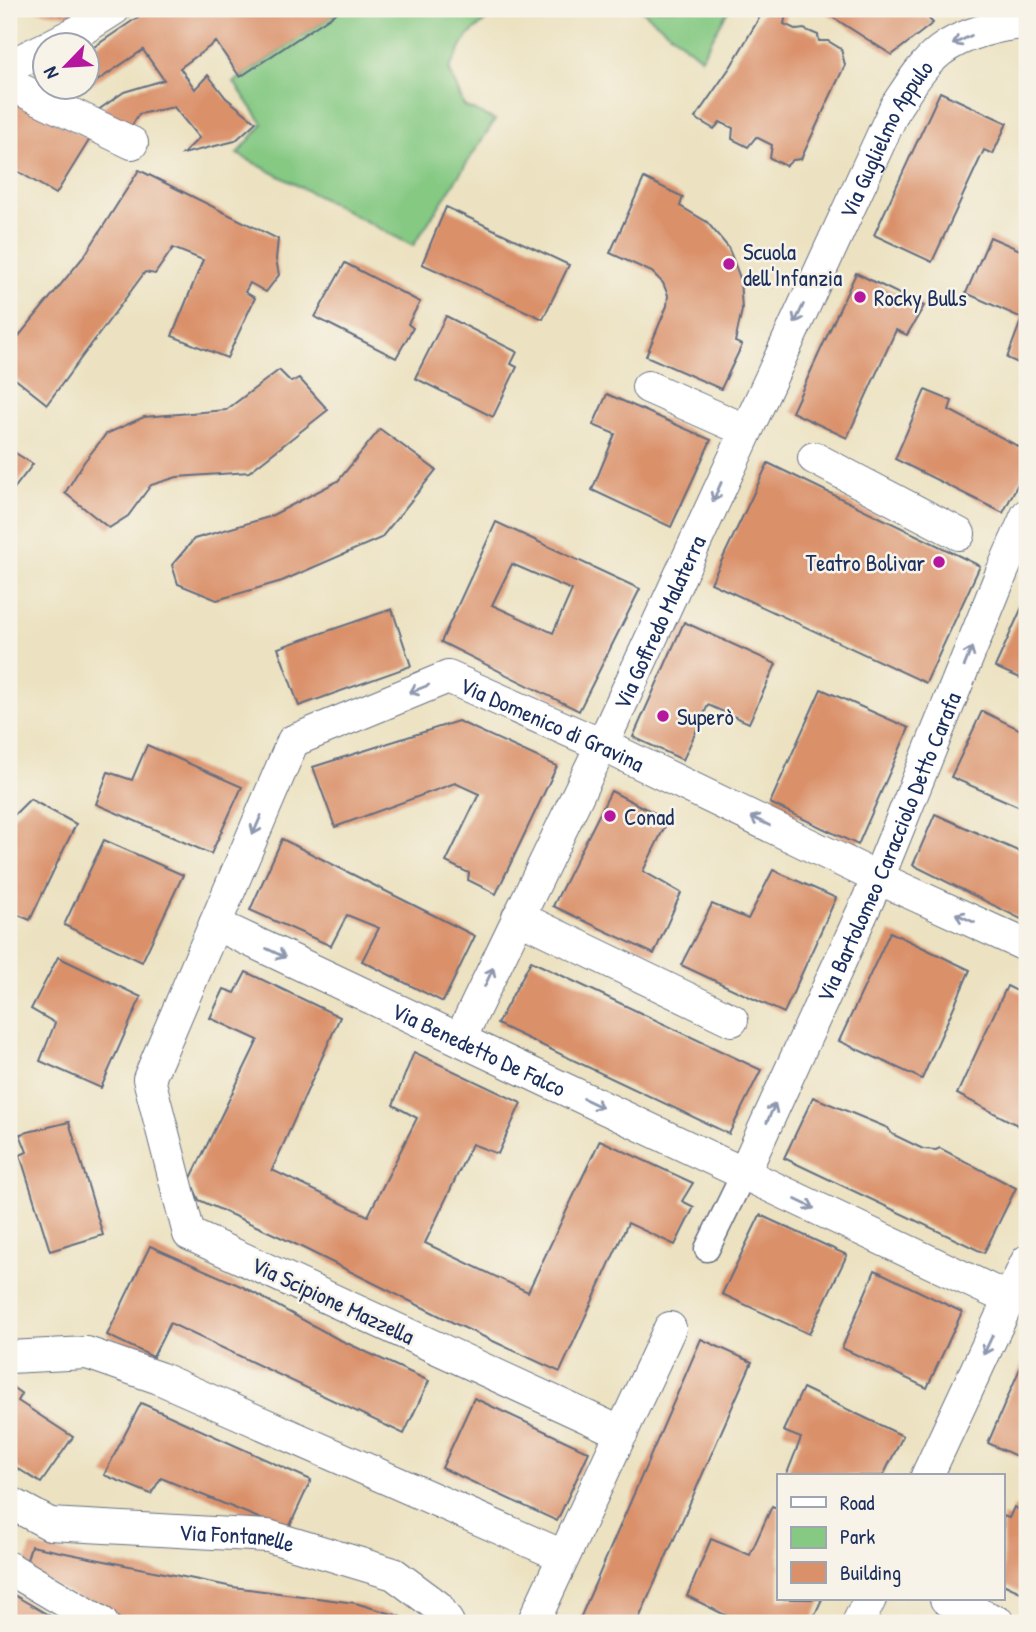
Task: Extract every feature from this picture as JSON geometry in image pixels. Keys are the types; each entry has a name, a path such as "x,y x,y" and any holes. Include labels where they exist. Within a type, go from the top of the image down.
{"street":[{"path":"77,32 114,9"},
{"name":"Via Guglielmo Appulo","path":"745,430 896,106 918,72 941,50 975,34 1007,24 1027,23"},
{"path":"9,66 32,55"},
{"path":"9,84 132,143"},
{"path":"648,387 745,430"},
{"name":"Via Goffredo Malaterra","path":"460,1039 602,745 745,430"},
{"path":"814,458 959,534"},
{"name":"Via Bartolomeo Caracciolo Detto Carafa","path":"743,1175 878,878 1022,543"},
{"name":"Via Domenico di Gravina","path":"149,1079 293,741 448,677 602,745 878,878 1027,946"},
{"path":"518,916 732,1020"},
{"name":"Via Benedetto De Falco","path":"215,924 1009,1299"},
{"name":"Via Scipione Mazzella","path":"149,1079 189,1234 622,1433"},
{"path":"707,1249 743,1175"},
{"path":"928,1474 1027,1261"},
{"path":"533,1623 670,1328"},
{"path":"9,1357 87,1353 159,1378 563,1556"},
{"name":"Via Fontanelle","path":"9,1502 50,1524 268,1536 394,1574 437,1606 447,1623"},
{"path":"9,1568 102,1623"},
{"path":"858,1623 870,1600"},
{"path":"948,1600 999,1623"}],"green space":[{"path":"342,9 498,9 467,37 449,69 464,106 495,120 413,246 237,154 263,124 234,82"},
{"path":"640,9 729,9 701,58"}],"building":[{"path":"24,9 78,9 78,13 71,16"},
{"path":"150,9 342,9 240,77 216,42 180,68 195,89 208,75 226,98 256,122 235,141 183,154 199,138 174,107 139,114 131,127 94,113 124,92 164,80 143,50 102,78 102,42"},
{"path":"766,9 777,9 786,14 784,24 818,35 819,41 828,41 841,49 845,65 801,159 793,160 786,166 770,158 772,145 756,137 748,147 732,139 733,128 720,122 714,129 695,118"},
{"path":"820,9 919,9 933,23 892,55"},
{"path":"940,92 1007,123 993,154 984,150 932,262 874,235"},
{"path":"9,97 90,139 56,194 9,166"},
{"path":"139,170 278,239 276,259 279,275 266,292 250,283 245,292 255,298 227,358 172,336 203,260 173,248 155,274 145,272 47,404 9,374 9,348 85,255"},
{"path":"644,178 683,197 680,206 707,222 728,247 740,278 742,310 735,342 742,345 721,389 646,356 667,306 668,295 663,283 652,272 610,253"},
{"path":"9,196 16,201 9,216"},
{"path":"446,207 569,265 543,319 422,264"},
{"path":"990,237 1027,253 1027,367 1007,358 1022,318 966,293"},
{"path":"345,263 420,302 408,324 413,328 396,358 315,317"},
{"path":"856,273 924,306 907,335 896,330 847,438 792,412"},
{"path":"446,316 517,352 511,364 517,367 493,417 415,378"},
{"path":"279,370 291,382 299,378 328,410 249,472 177,477 151,485 128,516 109,528 65,493 106,434 144,417 226,410"},
{"path":"925,390 952,401 949,410 1027,451 1027,466 1003,513 895,459"},
{"path":"607,394 711,440 671,527 592,490 615,434 593,425"},
{"path":"380,429 436,470 381,538 282,581 217,600 178,584 172,565 194,539 269,517 338,481"},
{"path":"9,449 33,464 9,495"},
{"path":"768,463 980,566 926,683 711,583"},
{"path":"496,522 640,589 579,711 441,642","holes":["512,564 572,590 553,633 492,605"]},
{"path":"1027,596 1027,681 995,667"},
{"path":"392,609 411,666 299,706 278,648"},
{"path":"684,622 776,664 749,723 708,705 683,760 633,737"},
{"path":"821,689 909,728 858,845 770,803"},
{"path":"982,711 1027,733 1027,810 951,777"},
{"path":"458,721 557,766 496,894 468,880 469,873 446,862 479,794 455,783 335,827 313,767"},
{"path":"147,745 242,787 211,854 96,804 108,772 132,780"},
{"path":"611,791 668,820 643,871 681,893 654,954 553,906"},
{"path":"30,799 76,824 30,920 9,911 9,820"},
{"path":"935,814 1027,855 1027,922 913,865"},
{"path":"282,839 475,936 443,1002 362,961 379,928 347,915 331,946 250,910"},
{"path":"104,840 183,875 142,962 64,925"},
{"path":"773,870 836,898 784,1013 681,965 712,904 748,919"},
{"path":"890,932 970,970 922,1079 839,1041"},
{"path":"58,957 141,997 101,1088 40,1061 55,1023 31,1009"},
{"path":"531,961 761,1070 729,1134 497,1024"},
{"path":"246,972 340,1017 272,1170 368,1216 417,1118 393,1105 414,1052 521,1103 498,1154 472,1144 425,1243 528,1292 600,1140 693,1183 682,1201 694,1207 675,1245 628,1223 560,1372 199,1200 190,1180 258,1040 210,1018 224,989 235,993"},
{"path":"1007,986 1027,996 1027,1130 957,1094"},
{"path":"813,1097 888,1128 892,1134 923,1149 940,1148 1016,1188 984,1253 784,1158"},
{"path":"69,1122 103,1235 50,1251 20,1155 27,1152 20,1134"},
{"path":"760,1215 847,1255 809,1334 722,1294"},
{"path":"150,1246 243,1287 336,1338 429,1381 404,1434 170,1323 153,1357 107,1335"},
{"path":"875,1270 962,1312 927,1388 842,1348"},
{"path":"701,1339 752,1362 637,1623 578,1623"},
{"path":"1027,1352 1027,1461 988,1443"},
{"path":"9,1385 22,1394 18,1401 73,1437 41,1483 9,1463"},
{"path":"803,1388 903,1436 884,1474 787,1474 801,1438 783,1431"},
{"path":"474,1398 589,1452 557,1521 442,1468"},
{"path":"141,1403 311,1480 288,1530 161,1478 151,1494 104,1475"},
{"path":"772,1506 777,1508 777,1600 822,1600 811,1623 741,1623 687,1596 711,1539 750,1555"},
{"path":"1014,1507 1027,1513 1027,1595 1004,1584 1004,1516 1009,1518"},
{"path":"31,1546 233,1587 355,1603 399,1616 408,1623 128,1623 24,1570"},
{"path":"9,1592 62,1623 9,1623"},
{"path":"928,1616 943,1623 911,1623"}],"place":[{"name":"Scuola dell'Infanzia","path":"729,264"},
{"name":"Rocky Bulls","path":"860,297"},
{"name":"Teatro Bolivar","path":"939,562"},
{"name":"Superò","path":"663,716"},
{"name":"Conad","path":"610,816"}]}
